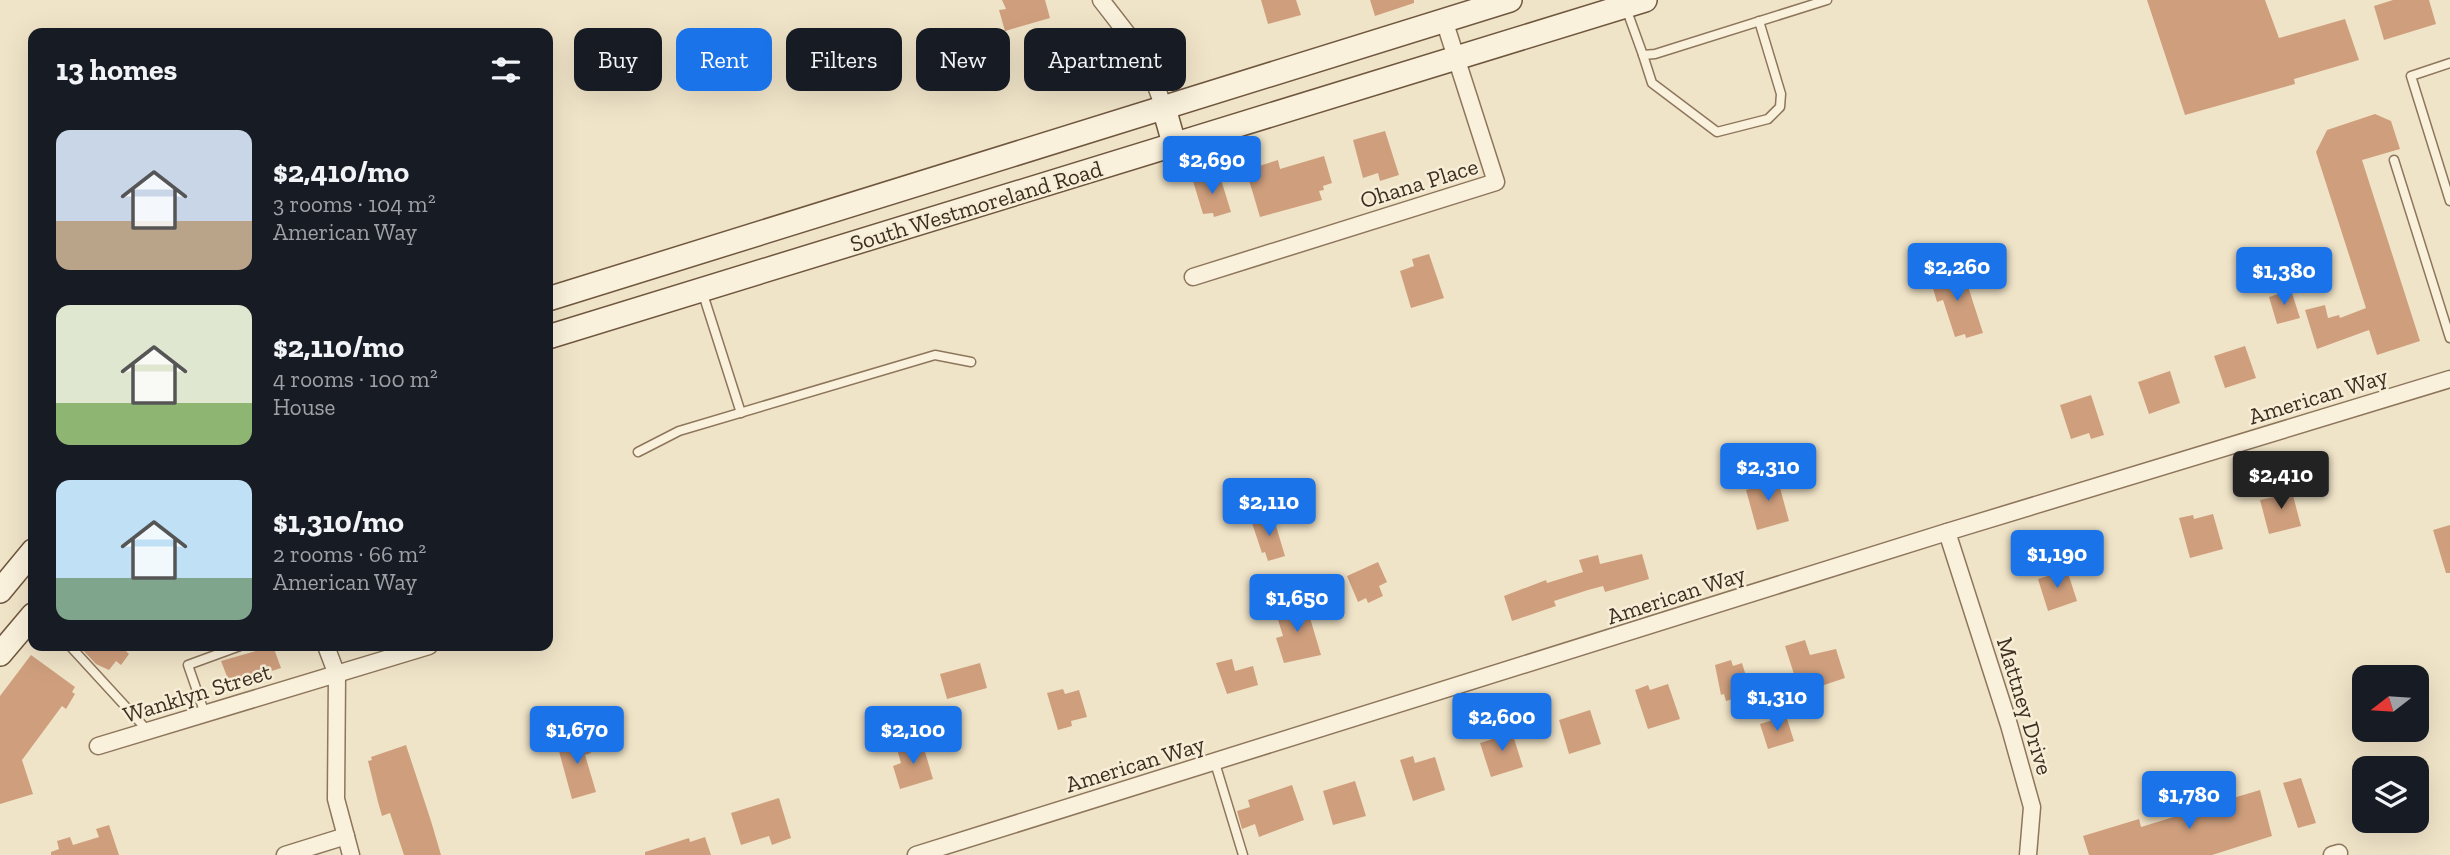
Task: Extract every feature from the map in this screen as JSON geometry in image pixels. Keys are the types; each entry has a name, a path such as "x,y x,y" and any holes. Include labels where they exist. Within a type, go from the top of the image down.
{"main road":[{"name":"South Westmoreland Road","path":"553,297 1510,0"},
{"name":"South Westmoreland Road","path":"553,335 1175,147 1635,3"},
{"path":"1164,108 1175,147"},
{"path":"692,253 701,289"},
{"path":"0,591 28,557"},
{"path":"0,654 28,621"}],"street":[{"path":"1101,0 1146,58 1164,108"},
{"name":"Ohana Place","path":"1193,277 1496,182 1444,20"},
{"name":"American Way","path":"916,855 1947,532 2450,379"},
{"name":"Mattney Drive","path":"1947,532 2009,725 2032,807 2028,855"},
{"path":"328,651 337,675 336,799 351,855"},
{"name":"Wanklyn Street","path":"98,746 413,651"},
{"path":"285,855 346,836"}],"lane":[{"path":"1643,55 1655,54 1827,0"},
{"path":"1635,3 1643,55 1652,83 1712,129 1723,132 1760,123 1777,111 1781,101 1759,21"},
{"path":"2450,63 2411,76 2450,201"},
{"path":"2394,160 2450,338"},
{"path":"701,289 741,413"},
{"path":"638,452 679,431 935,355 971,362"},
{"path":"75,651 148,731"},
{"path":"205,714 188,665 226,651"},
{"path":"1215,762 1230,820 1243,855"}],"building":[{"path":"1002,0 1045,0 1050,18 1010,30 1004,28 999,10 1006,9"},
{"path":"1261,0 1296,0 1301,15 1268,24"},
{"path":"1370,0 1414,0 1414,3 1375,16"},
{"path":"2147,0 2265,0 2279,38 2345,19 2359,60 2294,79 2295,84 2185,115"},
{"path":"2393,0 2429,0 2436,24 2384,40 2374,6"},
{"path":"2375,114 2391,121 2400,149 2362,160 2420,341 2377,355 2369,330 2317,349 2305,310 2325,305 2328,318 2339,315 2340,318 2366,308 2316,152 2327,130"},
{"path":"1385,131 1399,175 1380,181 1378,173 1363,178 1353,140"},
{"path":"1324,156 1332,183 1323,186 1324,190 1319,191 1322,200 1260,217 1246,170 1278,160 1280,169"},
{"path":"1219,173 1231,212 1214,217 1213,213 1203,214 1193,181"},
{"path":"1429,254 1444,298 1411,308 1400,271 1414,266 1412,259"},
{"path":"1962,268 1983,333 1966,338 1965,334 1955,337 1943,300 1937,302 1930,278"},
{"path":"2291,290 2300,318 2277,324 2269,297"},
{"path":"2245,346 2256,378 2225,388 2214,356"},
{"path":"2170,371 2180,403 2149,414 2138,382"},
{"path":"2091,395 2104,435 2091,439 2089,433 2071,439 2060,405"},
{"path":"1776,473 1789,521 1757,530 1746,490 1761,486 1759,477"},
{"path":"2290,484 2301,526 2269,534 2260,500 2278,496 2276,488"},
{"path":"2213,514 2223,549 2190,558 2179,518 2193,515 2194,519"},
{"path":"1273,516 1285,556 1268,561 1265,552 1262,553 1252,523"},
{"path":"2450,525 2450,573 2446,573 2433,530"},
{"path":"1642,554 1649,579 1605,592 1603,586 1588,590 1554,601 1556,606 1512,621 1504,596 1546,580 1547,583 1583,572 1579,560 1598,555 1600,564"},
{"path":"1378,562 1387,582 1379,586 1383,596 1368,603 1366,598 1358,602 1347,576"},
{"path":"2067,570 2077,601 2048,611 2038,579"},
{"path":"1305,601 1321,655 1284,663 1276,638 1283,636 1275,610"},
{"path":"1805,640 1810,655 1836,649 1845,678 1800,693 1785,646"},
{"path":"84,651 126,651 129,654 121,665 116,661 109,670 96,664"},
{"path":"256,651 275,651 281,668 238,682 236,677 228,679 221,661"},
{"path":"31,655 75,687 72,692 75,694 66,709 62,706 22,760 33,794 0,804 0,696"},
{"path":"1232,659 1235,671 1253,666 1258,685 1227,694 1216,663"},
{"path":"1731,660 1733,666 1742,663 1749,686 1748,691 1739,693 1739,697 1726,701 1724,694 1721,695 1715,665"},
{"path":"980,663 987,688 947,699 940,674"},
{"path":"1668,684 1680,719 1648,729 1635,690 1648,685 1650,690"},
{"path":"1063,689 1065,694 1079,690 1087,717 1071,721 1072,726 1058,730 1047,693"},
{"path":"1590,710 1601,744 1569,754 1559,720"},
{"path":"1786,716 1794,741 1768,749 1760,724"},
{"path":"1510,726 1523,767 1491,777 1480,743 1499,737 1497,730"},
{"path":"586,735 591,753 585,755 596,792 572,799 557,744"},
{"path":"922,742 933,779 900,789 893,766 901,763 897,749"},
{"path":"406,745 441,855 404,855 390,813 382,816 368,761 372,760 371,757"},
{"path":"1413,756 1415,763 1435,757 1445,790 1413,801 1400,760"},
{"path":"2301,778 2316,823 2298,828 2283,783"},
{"path":"1355,781 1366,816 1333,825 1323,791"},
{"path":"1292,785 1304,820 1259,837 1255,824 1242,829 1237,811 1250,807 1248,800"},
{"path":"2260,790 2272,836 2212,855 2089,855 2083,836 2139,819 2141,827 2193,811 2192,807 2212,801 2213,804"},
{"path":"779,798 791,838 772,845 769,836 741,845 731,813"},
{"path":"109,825 119,855 51,855 51,852 59,849 57,841 70,837 73,845 99,837 96,829"},
{"path":"705,837 711,855 645,855 645,852 689,838 690,842"}]}
